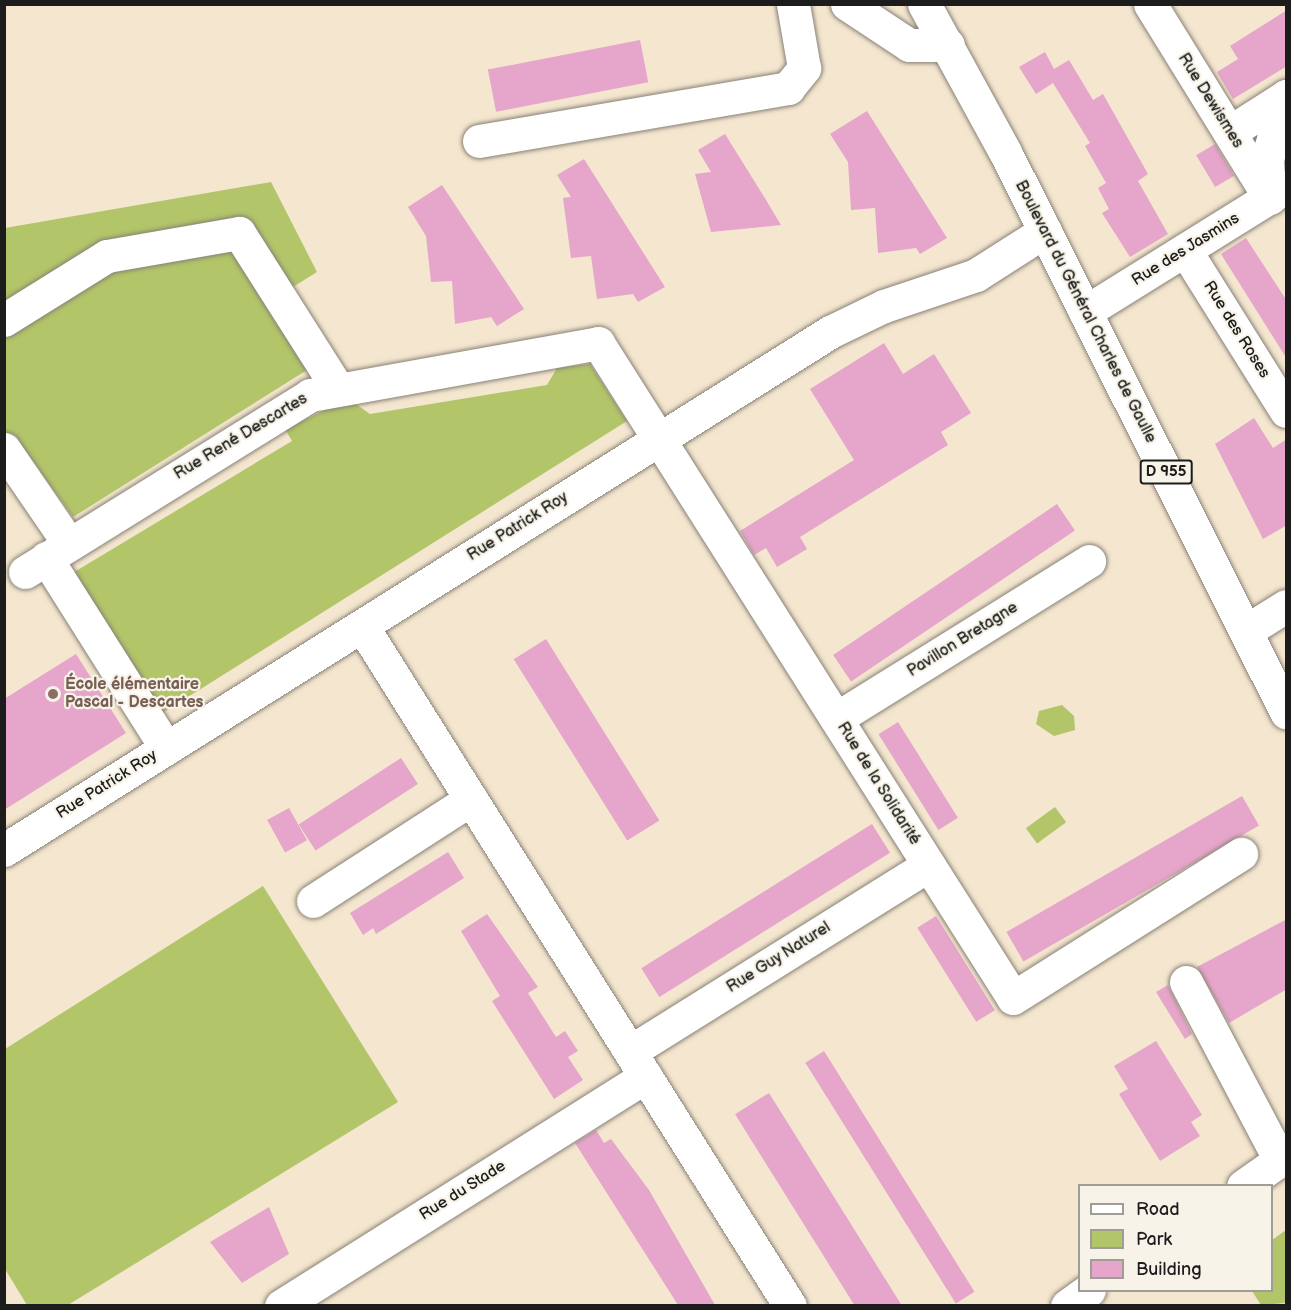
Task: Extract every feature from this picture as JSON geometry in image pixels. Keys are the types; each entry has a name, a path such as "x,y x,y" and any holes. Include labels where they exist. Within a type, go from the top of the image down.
{"street":[{"path":"479,141 788,88 804,68 793,4"},
{"path":"847,4 909,45 948,45"},
{"name":"D 955","path":"924,4 948,45"},
{"name":"D 955","path":"930,4 948,45"},
{"name":"Rue Dewismes","path":"1150,4 1230,132 1278,193"},
{"name":"Boulevard du Général Charles de Gaulle","path":"948,45 1045,231 1287,712"},
{"path":"1230,132 1287,96"},
{"path":"1278,193 1267,159 1287,96"},
{"name":"Rue des Jasmins","path":"1085,312 1278,193"},
{"name":"Rue Patrick Roy","path":"4,850 830,332 884,306 970,278 1045,231"},
{"path":"4,320 107,256 239,232 336,386"},
{"name":"Rue des Roses","path":"1185,250 1285,406"},
{"name":"Rue de la Solidarité","path":"598,343 1013,998 1241,854"},
{"name":"Rue René Descartes","path":"47,558 297,401 336,386 598,343"},
{"path":"4,449 47,558 166,748"},
{"name":"Pavillon Bretagne","path":"837,718 1089,561"},
{"path":"1246,631 1287,606"},
{"path":"362,626 790,1305"},
{"path":"313,901 471,799"},
{"name":"Rue Guy Naturel","path":"638,1064 929,865"},
{"path":"1186,982 1280,1160 1244,1184"},
{"name":"Rue du Stade","path":"281,1305 638,1064"},
{"path":"1067,1305 1086,1292"}],"green space":[{"path":"271,182 317,272 267,303 307,370 73,517 27,453 5,467 5,228"},
{"path":"590,364 627,421 156,717 71,574 292,441 285,429 336,405 353,402 370,414 547,385 557,368"},
{"path":"1062,705 1074,716 1075,730 1054,736 1036,724 1039,711"},
{"path":"1055,807 1066,822 1037,844 1026,828"},
{"path":"263,886 398,1102 68,1305 27,1305 5,1269 5,1049"},
{"path":"1286,1230 1286,1303 1261,1305 1253,1292 1273,1292 1273,1239"}],"building":[{"path":"1287,10 1287,66 1233,99 1217,72 1238,59 1230,46"},
{"path":"640,40 648,82 496,112 488,70"},
{"path":"1045,52 1054,69 1069,60 1093,100 1103,94 1148,174 1138,181 1168,234 1130,257 1102,213 1109,209 1098,188 1106,183 1085,146 1090,143 1053,83 1036,94 1019,67"},
{"path":"867,111 947,238 920,254 916,248 878,253 875,208 851,210 848,162 830,134"},
{"path":"725,134 781,225 711,232 695,174 711,172 698,150"},
{"path":"1215,144 1234,176 1215,187 1196,155"},
{"path":"584,159 665,287 638,302 633,294 597,299 591,256 571,258 563,198 571,197 557,175"},
{"path":"442,185 524,309 497,326 491,317 455,324 452,281 431,282 426,236 408,207"},
{"path":"1246,238 1287,301 1287,359 1221,254"},
{"path":"884,343 903,374 934,354 971,413 941,432 948,445 800,537 807,549 777,567 766,548 754,555 740,531 854,460 810,389"},
{"path":"1254,418 1273,448 1287,439 1287,525 1263,539 1215,444"},
{"path":"1057,504 1075,531 851,682 833,655"},
{"path":"546,639 659,820 627,841 514,659"},
{"name":"École élémentaire Pascal - Descartes","path":"76,654 126,733 4,810 4,699"},
{"path":"898,722 958,818 938,830 878,734"},
{"path":"401,758 418,784 316,850 299,824"},
{"path":"1242,796 1259,825 1023,961 1006,932"},
{"path":"289,808 307,840 285,852 267,820"},
{"path":"872,824 890,853 659,997 641,968"},
{"path":"448,852 464,878 376,934 373,928 363,935 350,913"},
{"path":"487,914 538,987 528,993 556,1037 565,1031 578,1051 568,1057 583,1080 554,1099 492,1001 500,996 461,931"},
{"path":"936,916 995,1010 976,1022 917,928"},
{"path":"1287,919 1287,989 1229,1023 1197,967"},
{"path":"1168,985 1192,1034 1185,1039 1156,992"},
{"path":"1156,1041 1202,1115 1191,1122 1200,1136 1160,1161 1119,1094 1128,1089 1114,1066"},
{"path":"824,1051 974,1292 956,1304 805,1063"},
{"path":"769,1093 901,1305 855,1306 735,1114"},
{"path":"596,1130 604,1143 611,1139 649,1190 715,1305 678,1305 575,1143"},
{"path":"269,1207 289,1254 242,1283 210,1242"}],"place":[{"name":"École élémentaire Pascal - Descartes","path":"53,694"}]}
